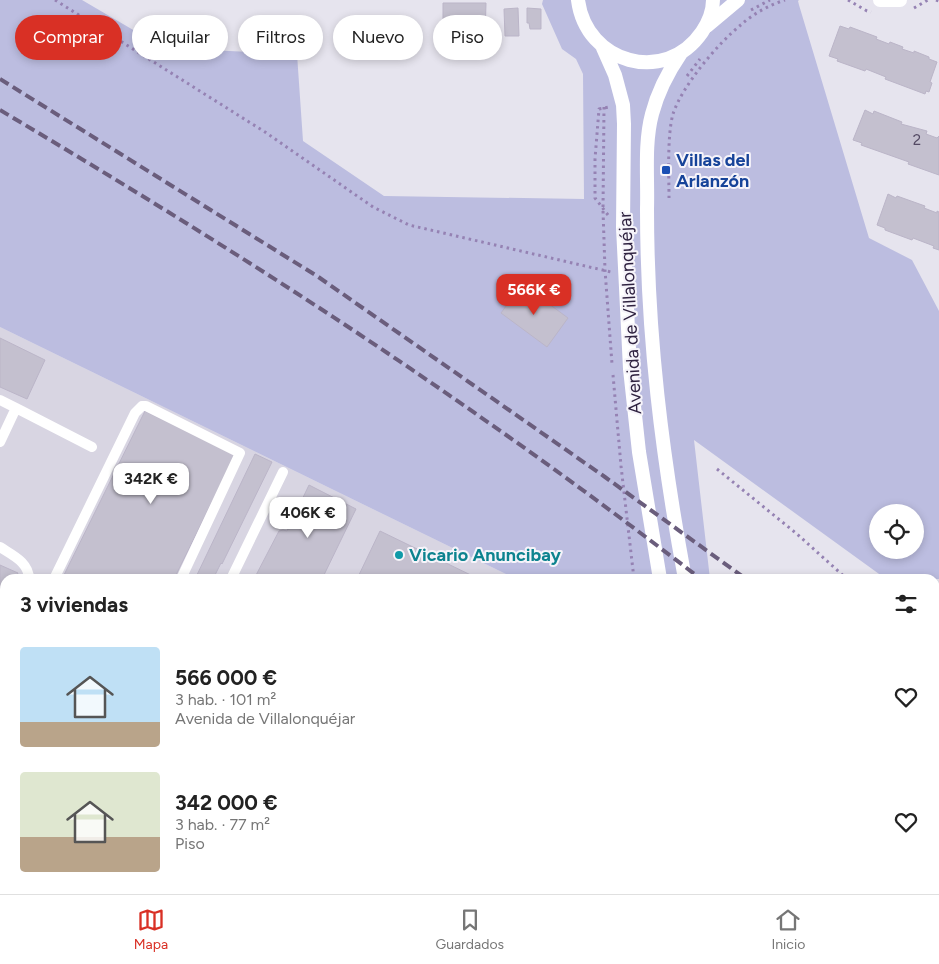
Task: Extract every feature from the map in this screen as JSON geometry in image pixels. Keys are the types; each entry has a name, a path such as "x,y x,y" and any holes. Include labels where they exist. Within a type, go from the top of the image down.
{"street":[{"path":"578,0 580,12 589,32 603,48 621,58 642,62 662,61 681,53 696,41 706,26 713,7 713,0"},
{"path":"706,26 738,0"},
{"path":"880,0 900,0"},
{"name":"Avenida de Villalonquéjar","path":"603,48 623,105 624,271 630,368 639,452 659,574"},
{"name":"Avenida de Villalonquéjar","path":"681,53 661,87 649,128 647,242 653,361 662,440 670,496 685,574"}],"lane":[{"path":"0,400 92,447"},
{"path":"56,574 135,412 142,406 155,410 240,453 183,574"},
{"path":"0,442 16,408"},
{"path":"233,574 283,472"},
{"path":"0,547 24,563 28,574"}],"path":[{"path":"55,0 265,132 373,207 409,225 611,272 624,271"},
{"path":"668,198 672,116 681,96 698,71 741,24 758,12 785,0"},
{"path":"718,469 797,534 841,574"}],"shaded area":[{"path":"0,0 82,0 108,15 15,15 15,60 122,60 122,23 132,29 132,60 228,60 228,51 238,51 238,60 297,60 303,141 384,196 584,199 583,74 576,59 562,49 542,4 543,0 799,0 869,238 912,260 939,311 939,574 879,574 694,440 709,574 506,574 0,327"},
{"path":"0,327 506,574 0,574"}],"building":[{"path":"443,3 486,3 486,15 443,15"},
{"path":"518,8 519,36 505,36 504,9"},
{"path":"527,8 541,9 541,29 530,29 529,23 527,23"},
{"path":"840,26 849,29 850,27 877,37 876,39 889,44 890,42 914,53 914,51 937,62 930,82 932,83 929,92 926,91 925,94 885,79 886,77 866,69 865,71 837,61 838,59 829,56"},
{"path":"865,110 873,114 874,111 902,122 901,124 927,131 926,134 937,138 939,136 939,175 861,145 862,143 853,140"},
{"path":"888,194 925,206 924,208 937,213 937,211 939,212 939,250 933,248 934,246 913,238 912,240 877,225"},
{"path":"522,284 568,318 547,347 501,313"},
{"path":"0,338 45,360 27,399 0,387"},
{"path":"145,411 235,455 176,574 64,574"},
{"path":"255,454 272,462 216,574 197,574"},
{"path":"309,485 356,509 324,574 257,574 279,531 287,531"},
{"name":"Vicario Anuncibay","path":"380,531 469,574 359,574"},
{"path":"0,565 18,573 18,574 0,574"}],"railway":[{"path":"0,79 317,276 605,477 739,574"},
{"path":"0,110 122,183 362,336 535,456 694,574"}],"place":[{"name":"Villas del Arlanzón","path":"666,170"},
{"name":"Vicario Anuncibay","path":"399,555"}]}
